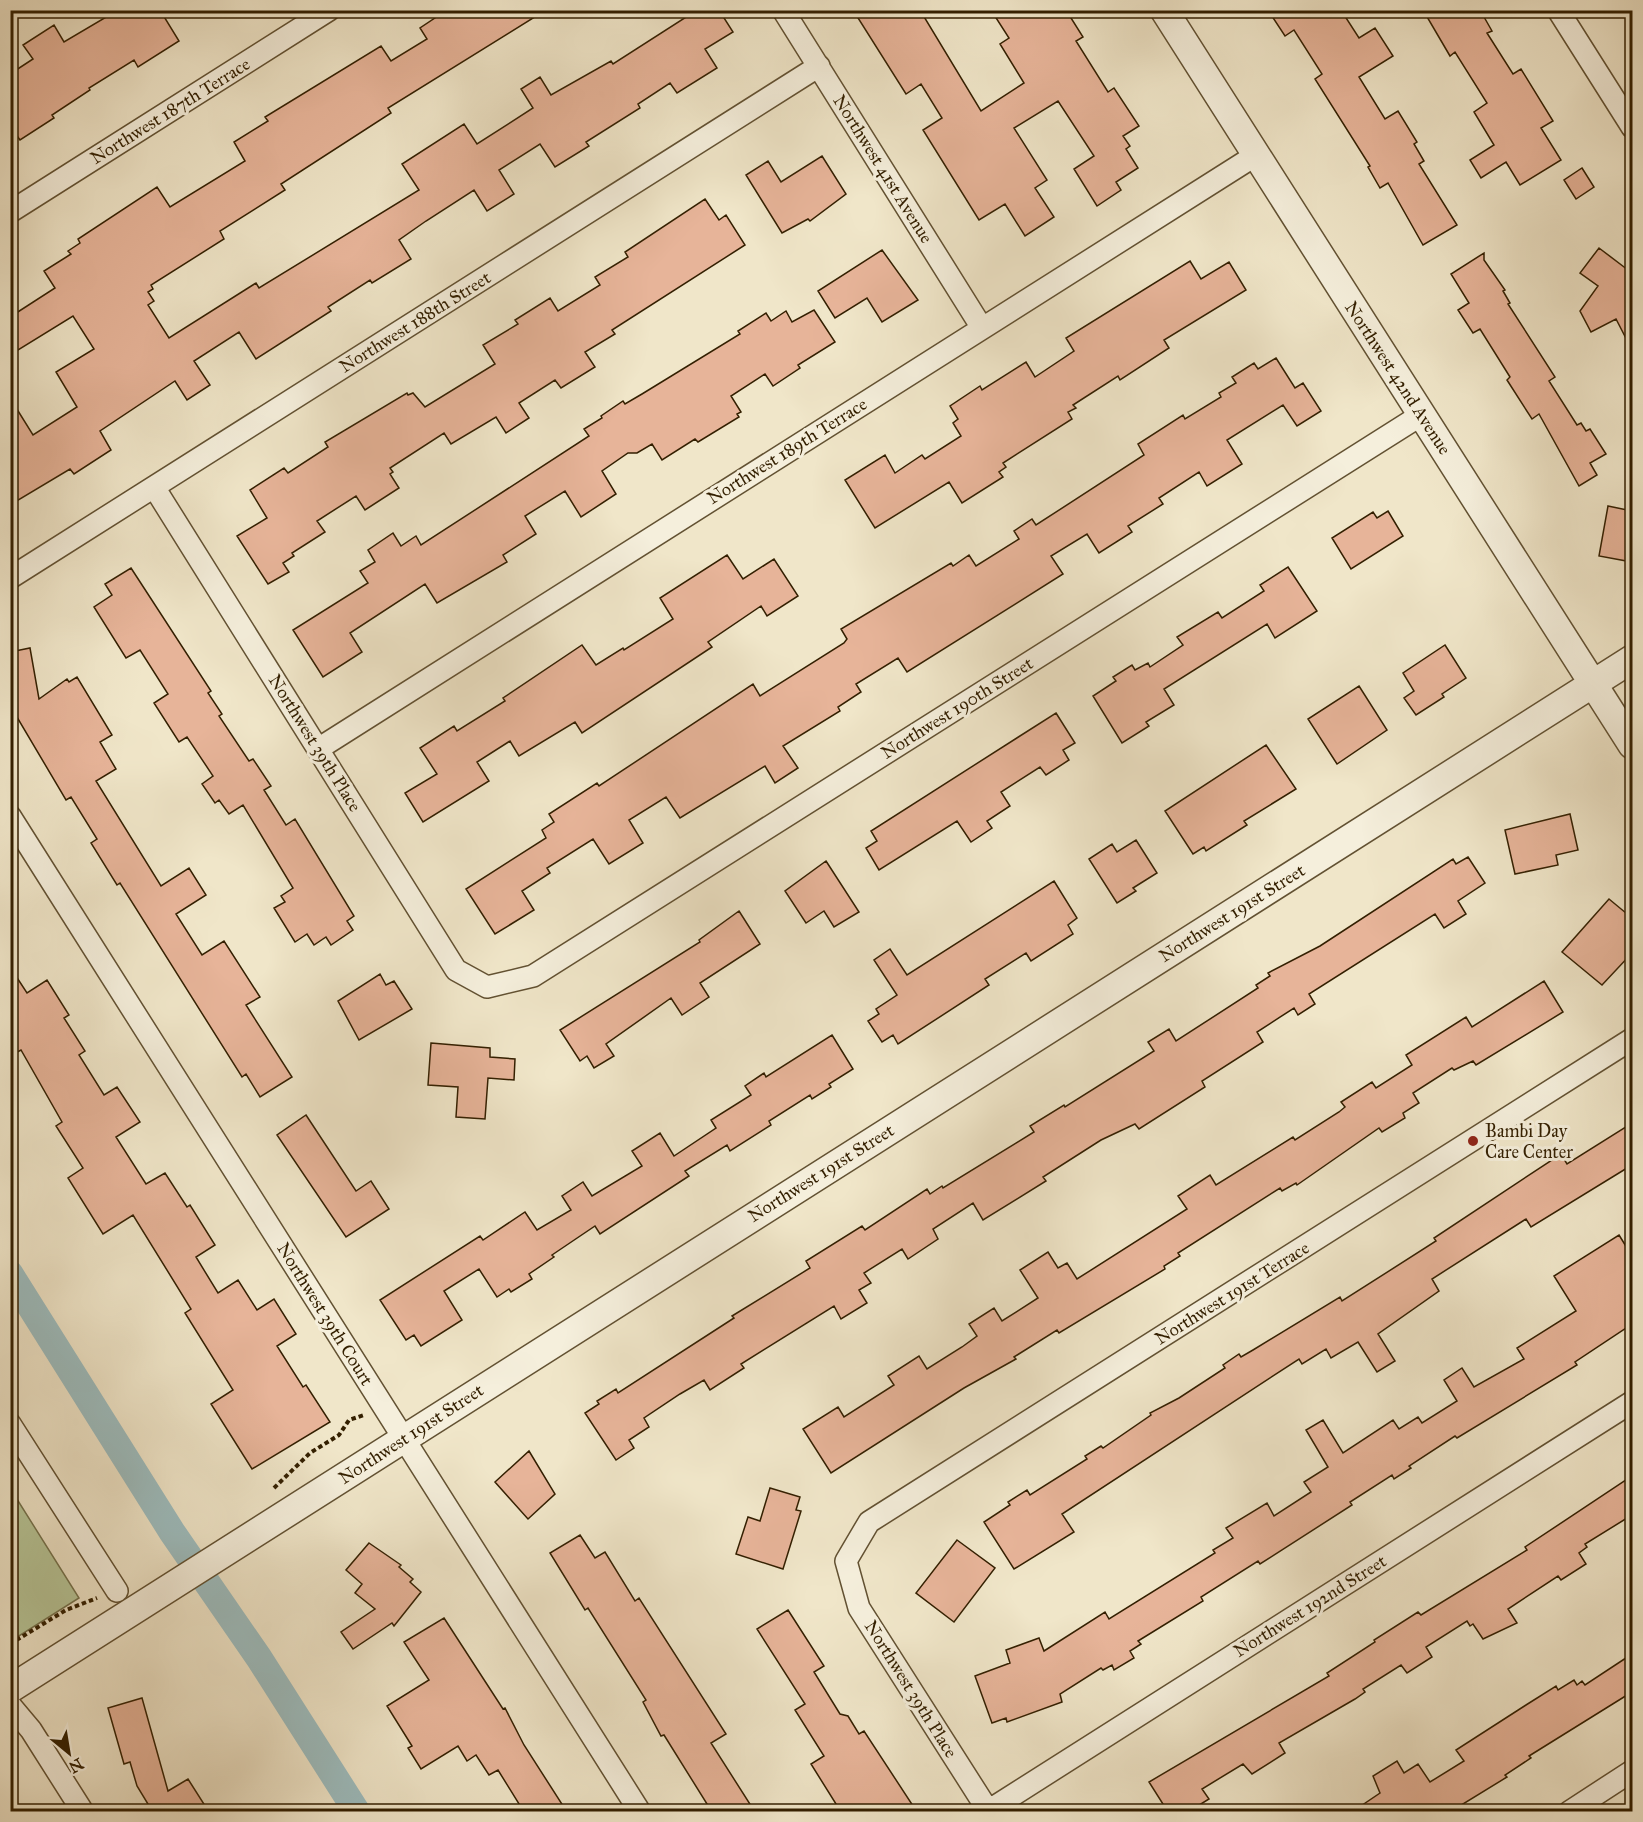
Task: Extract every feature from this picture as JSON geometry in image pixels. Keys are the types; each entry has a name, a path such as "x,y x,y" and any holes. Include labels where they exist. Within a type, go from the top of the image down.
{"street":[{"name":"Northwest 187th Terrace","path":"10,212 329,10"},
{"name":"Northwest 41st Avenue","path":"783,10 982,327"},
{"name":"Northwest 42nd Avenue","path":"1164,10 1632,746"},
{"path":"1558,10 1632,127"},
{"name":"Northwest 188th Street","path":"10,578 819,66"},
{"name":"Northwest 189th Terrace","path":"318,749 1256,155"},
{"name":"Northwest 190th Street","path":"487,987 533,976 1421,415"},
{"name":"Northwest 39th Place","path":"154,486 456,970 487,987"},
{"name":"Northwest 191st Street","path":"10,1689 1632,659"},
{"name":"Northwest 39th Court","path":"10,816 640,1812"},
{"name":"Northwest 191st Terrace","path":"846,1561 869,1522 1632,1039"},
{"name":"Northwest 192nd Street","path":"988,1811 1632,1402"},
{"path":"10,1424 117,1591"},
{"name":"Northwest 39th Place","path":"846,1561 859,1608 988,1811"},
{"path":"10,1705 30,1730 84,1812"},
{"path":"1569,1812 1632,1771"}],"path":[{"path":"269,1493 310,1453 339,1435 349,1420 366,1415 382,1406"},
{"path":"10,1644 66,1610 117,1591"}],"green space":[{"path":"10,1488 79,1598 11,1641 10,1641"}],"building":[{"path":"118,10 160,10 179,41 138,67 134,60 89,88 90,90 52,115 54,118 20,140 10,126 10,74 33,59 23,45 54,25 64,42"},
{"path":"447,10 546,10 388,108 391,113 281,184 285,190 220,231 224,239 151,285 153,289 148,292 154,301 148,305 169,338 256,283 259,288 419,190 402,164 464,124 477,144 533,108 521,89 540,77 551,95 611,61 613,64 697,10 719,10 733,32 705,49 717,68 677,93 670,83 638,104 640,108 586,142 589,146 555,167 540,144 499,170 514,194 487,211 474,190 399,240 411,259 372,283 370,280 328,307 331,311 256,359 239,332 194,361 210,385 187,400 175,381 100,431 111,450 74,474 70,469 10,505 10,398 33,435 77,407 56,372 94,349 73,316 10,355 10,317 55,288 44,271 71,254 68,251 80,243 78,239 157,187 170,207 245,161 234,142 268,121 265,117 381,46 391,61 427,39 420,28"},
{"path":"853,10 920,10 981,111 1024,83 1000,44 1009,38 991,10 1066,10 1083,37 1076,41 1108,92 1114,88 1139,126 1123,136 1130,146 1126,149 1138,168 1116,182 1121,190 1097,206 1074,169 1094,156 1058,101 1014,128 1047,180 1035,188 1054,217 1025,236 1005,204 979,220 923,130 942,118 921,84 906,94"},
{"path":"1268,10 1341,10 1359,38 1375,28 1393,56 1359,77 1385,119 1398,111 1417,142 1414,144 1424,161 1419,164 1457,225 1423,245 1388,183 1380,188 1368,167 1370,166 1315,79 1322,74 1294,30 1285,36"},
{"path":"1423,10 1480,10 1492,31 1487,33 1513,74 1521,69 1553,121 1541,128 1561,160 1520,185 1506,162 1481,178 1470,160 1494,145 1474,112 1487,103 1455,52 1450,56"},
{"path":"822,156 846,194 810,221 808,219 782,233 746,175 768,161 781,182"},
{"path":"1582,168 1594,187 1576,199 1564,180"},
{"path":"705,199 719,220 726,215 745,245 612,330 615,334 585,352 595,367 561,388 555,380 519,403 529,418 506,433 496,417 451,444 444,433 390,468 393,472 390,474 399,488 365,510 356,496 317,521 325,532 292,553 294,556 283,563 289,572 268,584 237,536 267,518 250,490 284,468 288,473 328,447 325,442 407,393 408,395 413,393 425,407 495,364 483,345 518,324 515,320 550,298 558,311 600,285 595,277 628,257 625,252"},
{"path":"1599,248 1632,273 1632,350 1616,319 1591,332 1580,311 1598,286 1580,273"},
{"path":"882,250 918,300 882,322 867,298 835,318 818,291"},
{"path":"1484,253 1484,260 1505,290 1503,291 1510,303 1508,304 1555,377 1549,381 1577,425 1581,423 1586,431 1590,429 1606,454 1590,463 1597,475 1579,486 1539,414 1532,419 1507,380 1510,377 1480,329 1473,333 1458,310 1469,303 1451,274"},
{"path":"1190,261 1201,279 1229,262 1246,290 1164,340 1169,348 1120,380 1118,376 1073,405 1076,408 1068,412 1072,419 1003,463 1006,467 999,472 1003,477 962,503 949,482 875,528 845,480 885,455 895,473 922,455 925,459 961,436 953,423 958,419 950,406 980,386 982,390 1026,362 1035,377 1074,351 1066,338"},
{"path":"814,310 835,342 798,365 800,368 773,386 765,374 731,396 741,412 737,414 739,417 698,442 695,439 662,460 652,444 637,453 628,453 602,471 616,494 581,517 565,491 525,516 536,534 503,555 507,562 437,603 425,584 350,633 362,652 323,677 293,630 368,583 360,571 375,562 368,550 393,533 401,546 416,536 421,545 589,436 584,429 623,401 625,404 740,334 738,331 766,313 771,321 786,311 792,322"},
{"path":"1276,358 1295,388 1303,383 1321,411 1297,426 1283,405 1227,440 1242,464 1207,486 1199,472 1159,498 1163,504 1128,526 1132,532 1099,553 1087,534 1051,556 1063,574 907,672 898,658 856,684 861,692 838,707 840,711 783,746 798,768 775,783 765,766 680,818 666,797 629,820 643,843 609,864 593,839 547,868 550,873 522,891 534,910 495,934 466,889 546,838 542,830 554,822 549,814 597,783 599,786 753,684 760,696 844,643 847,639 841,629 951,563 953,566 969,555 976,566 1019,539 1014,531 1032,519 1036,525 1144,455 1138,444 1183,415 1185,419 1221,397 1219,393 1236,383 1232,377 1254,363 1258,369"},
{"path":"1608,506 1632,511 1632,562 1599,556"},
{"path":"1388,511 1403,536 1351,569 1332,538 1373,512 1377,518"},
{"path":"727,555 743,579 774,559 798,596 767,616 761,606 708,642 712,647 582,733 575,722 519,756 510,741 477,762 489,781 423,822 405,793 437,774 420,748 454,726 457,731 505,701 503,698 582,645 596,665 623,648 624,650 673,619 660,598"},
{"path":"1288,567 1317,611 1275,638 1267,624 1164,689 1174,705 1146,722 1149,726 1122,743 1093,696 1116,681 1113,677 1132,665 1135,670 1148,663 1150,667 1183,645 1177,637 1218,612 1222,618 1264,591 1260,585"},
{"path":"131,568 211,691 208,693 222,714 219,716 249,761 253,759 271,786 264,790 286,825 295,819 354,916 347,921 353,930 331,945 326,937 314,945 307,934 295,942 274,908 285,902 281,896 293,888 243,805 229,814 219,800 215,803 202,784 213,776 187,737 179,742 154,703 168,694 140,650 126,658 94,607 112,595 105,584"},
{"path":"1445,645 1466,678 1442,694 1444,697 1416,715 1404,698 1414,691 1403,673"},
{"path":"30,648 39,699 67,679 69,682 77,677 112,735 100,742 116,769 96,781 161,886 189,868 206,895 176,914 202,955 224,941 260,997 246,1005 292,1077 260,1097 246,1074 242,1077 120,883 117,885 91,843 97,839 71,797 66,800 14,712 10,712 10,652"},
{"path":"1359,686 1387,730 1337,764 1308,719"},
{"path":"1056,713 1075,743 1063,750 1069,760 1046,775 1040,767 1001,792 1010,806 987,821 992,828 971,842 957,821 879,870 866,848 877,841 871,831"},
{"path":"1266,745 1296,789 1244,821 1247,825 1206,851 1204,847 1193,854 1165,811"},
{"path":"1570,814 1578,850 1556,855 1558,865 1515,874 1505,830"},
{"path":"1136,840 1157,873 1133,888 1136,891 1117,903 1089,859 1112,844 1117,852"},
{"path":"1468,857 1485,883 1458,901 1466,914 1444,928 1435,914 1309,994 1315,1004 1298,1015 1294,1008 1257,1032 1263,1042 1202,1081 1205,1087 1139,1129 1135,1124 1101,1140 1043,1177 1046,1181 983,1220 973,1203 933,1229 938,1239 908,1259 902,1249 864,1273 871,1283 859,1290 867,1303 841,1319 834,1306 741,1364 744,1368 710,1390 704,1380 680,1394 644,1418 649,1427 629,1440 634,1448 616,1460 585,1413 599,1404 597,1401 616,1389 618,1393 734,1318 732,1316 810,1268 806,1261 862,1226 865,1230 927,1189 930,1194 942,1186 943,1188 1034,1132 1030,1126 1064,1105 1065,1107 1154,1051 1148,1042 1169,1029 1176,1041 1258,988 1256,985 1270,976 1268,973 1320,946 1453,859 1456,864"},
{"path":"826,861 859,912 834,927 824,911 806,923 785,891"},
{"path":"1054,881 1077,918 1068,925 1073,934 1031,961 1026,953 985,979 989,985 898,1044 893,1035 882,1042 868,1021 879,1014 876,1009 897,995 874,960 890,949 907,975"},
{"path":"1609,899 1632,918 1632,953 1602,985 1562,952"},
{"path":"739,911 760,944 700,983 709,997 682,1015 671,998 606,1044 614,1056 594,1068 587,1056 580,1061 560,1030 700,942 699,940"},
{"path":"10,967 27,993 47,980 69,1015 64,1018 85,1051 79,1055 104,1095 117,1087 140,1122 116,1137 146,1184 165,1173 187,1207 190,1205 215,1245 196,1257 218,1293 238,1280 257,1310 274,1299 296,1334 277,1346 303,1387 306,1385 330,1422 252,1469 211,1404 233,1390 185,1313 191,1309 133,1215 103,1234 68,1178 83,1168 56,1126 62,1122 21,1050 10,1056"},
{"path":"380,974 386,985 394,981 412,1009 359,1040 338,1001"},
{"path":"1544,981 1563,1012 1476,1065 1473,1061 1454,1070 1452,1068 1413,1093 1419,1103 1403,1113 1405,1118 1382,1132 1379,1128 1297,1185 1296,1183 1282,1191 1280,1188 1178,1253 1180,1256 1164,1266 1165,1269 1059,1333 1057,1330 1014,1357 1016,1359 964,1388 831,1473 803,1429 838,1407 844,1417 894,1385 888,1376 919,1356 927,1369 962,1347 977,1336 969,1324 994,1308 1002,1321 1038,1298 1020,1270 1048,1252 1058,1268 1067,1263 1077,1279 1187,1209 1178,1196 1210,1175 1216,1185 1293,1137 1295,1140 1339,1112 1345,1107 1341,1102 1372,1082 1376,1088 1412,1065 1406,1055 1466,1017 1472,1027"},
{"path":"832,1035 853,1069 829,1084 831,1087 812,1099 810,1095 769,1121 771,1125 730,1151 727,1145 685,1171 689,1176 600,1234 595,1226 552,1255 554,1257 529,1274 532,1279 511,1292 509,1289 497,1297 479,1269 444,1291 462,1320 421,1346 414,1335 406,1340 380,1300 480,1236 483,1240 525,1212 537,1230 571,1210 562,1196 583,1182 592,1196 642,1166 632,1151 660,1133 674,1156 716,1128 711,1120 751,1095 745,1086 764,1073 766,1077"},
{"path":"431,1043 490,1048 490,1057 515,1059 514,1080 488,1078 485,1119 456,1117 458,1087 428,1085"},
{"path":"306,1115 356,1191 371,1181 389,1209 346,1237 277,1135"},
{"path":"1632,1123 1632,1165 1531,1227 1526,1219 1432,1279 1439,1291 1378,1334 1395,1361 1377,1372 1358,1342 1331,1358 1326,1349 1302,1364 1299,1359 1062,1514 1074,1532 1014,1569 984,1522 1010,1505 1008,1502 1027,1490 1030,1495 1087,1459 1085,1456 1101,1446 1103,1448 1151,1415 1150,1413 1179,1398 1225,1368 1223,1365 1239,1354 1241,1357 1340,1297 1342,1301 1436,1241 1434,1238 1561,1154 1567,1164"},
{"path":"1619,1235 1632,1256 1632,1324 1575,1362 1577,1365 1457,1438 1455,1436 1409,1466 1411,1468 1394,1479 1392,1475 1350,1502 1352,1505 1260,1564 1258,1561 1201,1597 1203,1601 1138,1641 1141,1644 1130,1651 1134,1658 1114,1670 1112,1665 1103,1670 1101,1668 1060,1694 1062,1702 1007,1722 1006,1718 992,1723 975,1676 1010,1663 1006,1650 1039,1638 1044,1651 1105,1612 1109,1619 1215,1553 1213,1550 1233,1538 1226,1528 1267,1503 1274,1516 1311,1492 1304,1482 1328,1467 1306,1430 1323,1420 1343,1453 1393,1420 1399,1429 1418,1417 1422,1423 1457,1401 1444,1380 1462,1368 1474,1387 1524,1359 1517,1348 1576,1311 1554,1276"},
{"path":"529,1451 555,1494 528,1519 495,1482"},
{"path":"1632,1476 1632,1515 1585,1544 1587,1547 1579,1553 1586,1564 1561,1580 1558,1576 1508,1609 1517,1623 1483,1639 1473,1624 1470,1626 1467,1621 1426,1647 1432,1657 1407,1673 1401,1665 1363,1689 1365,1692 1355,1699 1279,1743 1285,1753 1252,1774 1243,1764 1202,1789 1209,1799 1188,1812 1168,1812 1149,1782 1329,1676 1327,1673 1375,1642 1374,1640 1418,1612 1421,1615 1527,1550 1525,1547"},
{"path":"770,1488 800,1497 796,1510 801,1511 783,1569 736,1554 748,1517 760,1521"},
{"path":"580,1535 595,1558 605,1552 635,1601 639,1598 726,1734 711,1743 755,1812 712,1812 664,1735 661,1736 643,1702 646,1700 588,1608 585,1610 550,1553"},
{"path":"957,1540 995,1568 954,1622 916,1593"},
{"path":"369,1543 401,1565 399,1567 413,1579 410,1582 421,1592 394,1626 392,1623 353,1649 341,1632 375,1609 355,1593 362,1584 346,1570"},
{"path":"788,1610 824,1666 814,1672 840,1714 848,1716 859,1734 864,1731 917,1812 841,1812 811,1764 824,1756 795,1710 805,1704 757,1629"},
{"path":"444,1618 503,1709 505,1708 524,1745 567,1812 524,1812 498,1770 489,1775 476,1755 467,1761 458,1746 421,1769 408,1748 412,1746 387,1706 429,1680 404,1642"},
{"path":"1632,1654 1632,1692 1529,1756 1531,1758 1505,1775 1507,1777 1450,1812 1352,1812 1380,1793 1373,1776 1397,1761 1404,1773 1418,1764 1430,1782 1464,1761 1456,1750 1526,1705 1556,1686 1558,1690 1574,1680 1577,1685 1582,1681 1585,1685"},
{"path":"142,1698 168,1791 188,1779 209,1812 136,1812 148,1804 137,1786 130,1762 124,1764 108,1708"}],"waterway":[{"path":"10,1274 172,1532 259,1658 357,1812"}],"place":[{"name":"Bambi Day Care Center","path":"1473,1141"}]}
